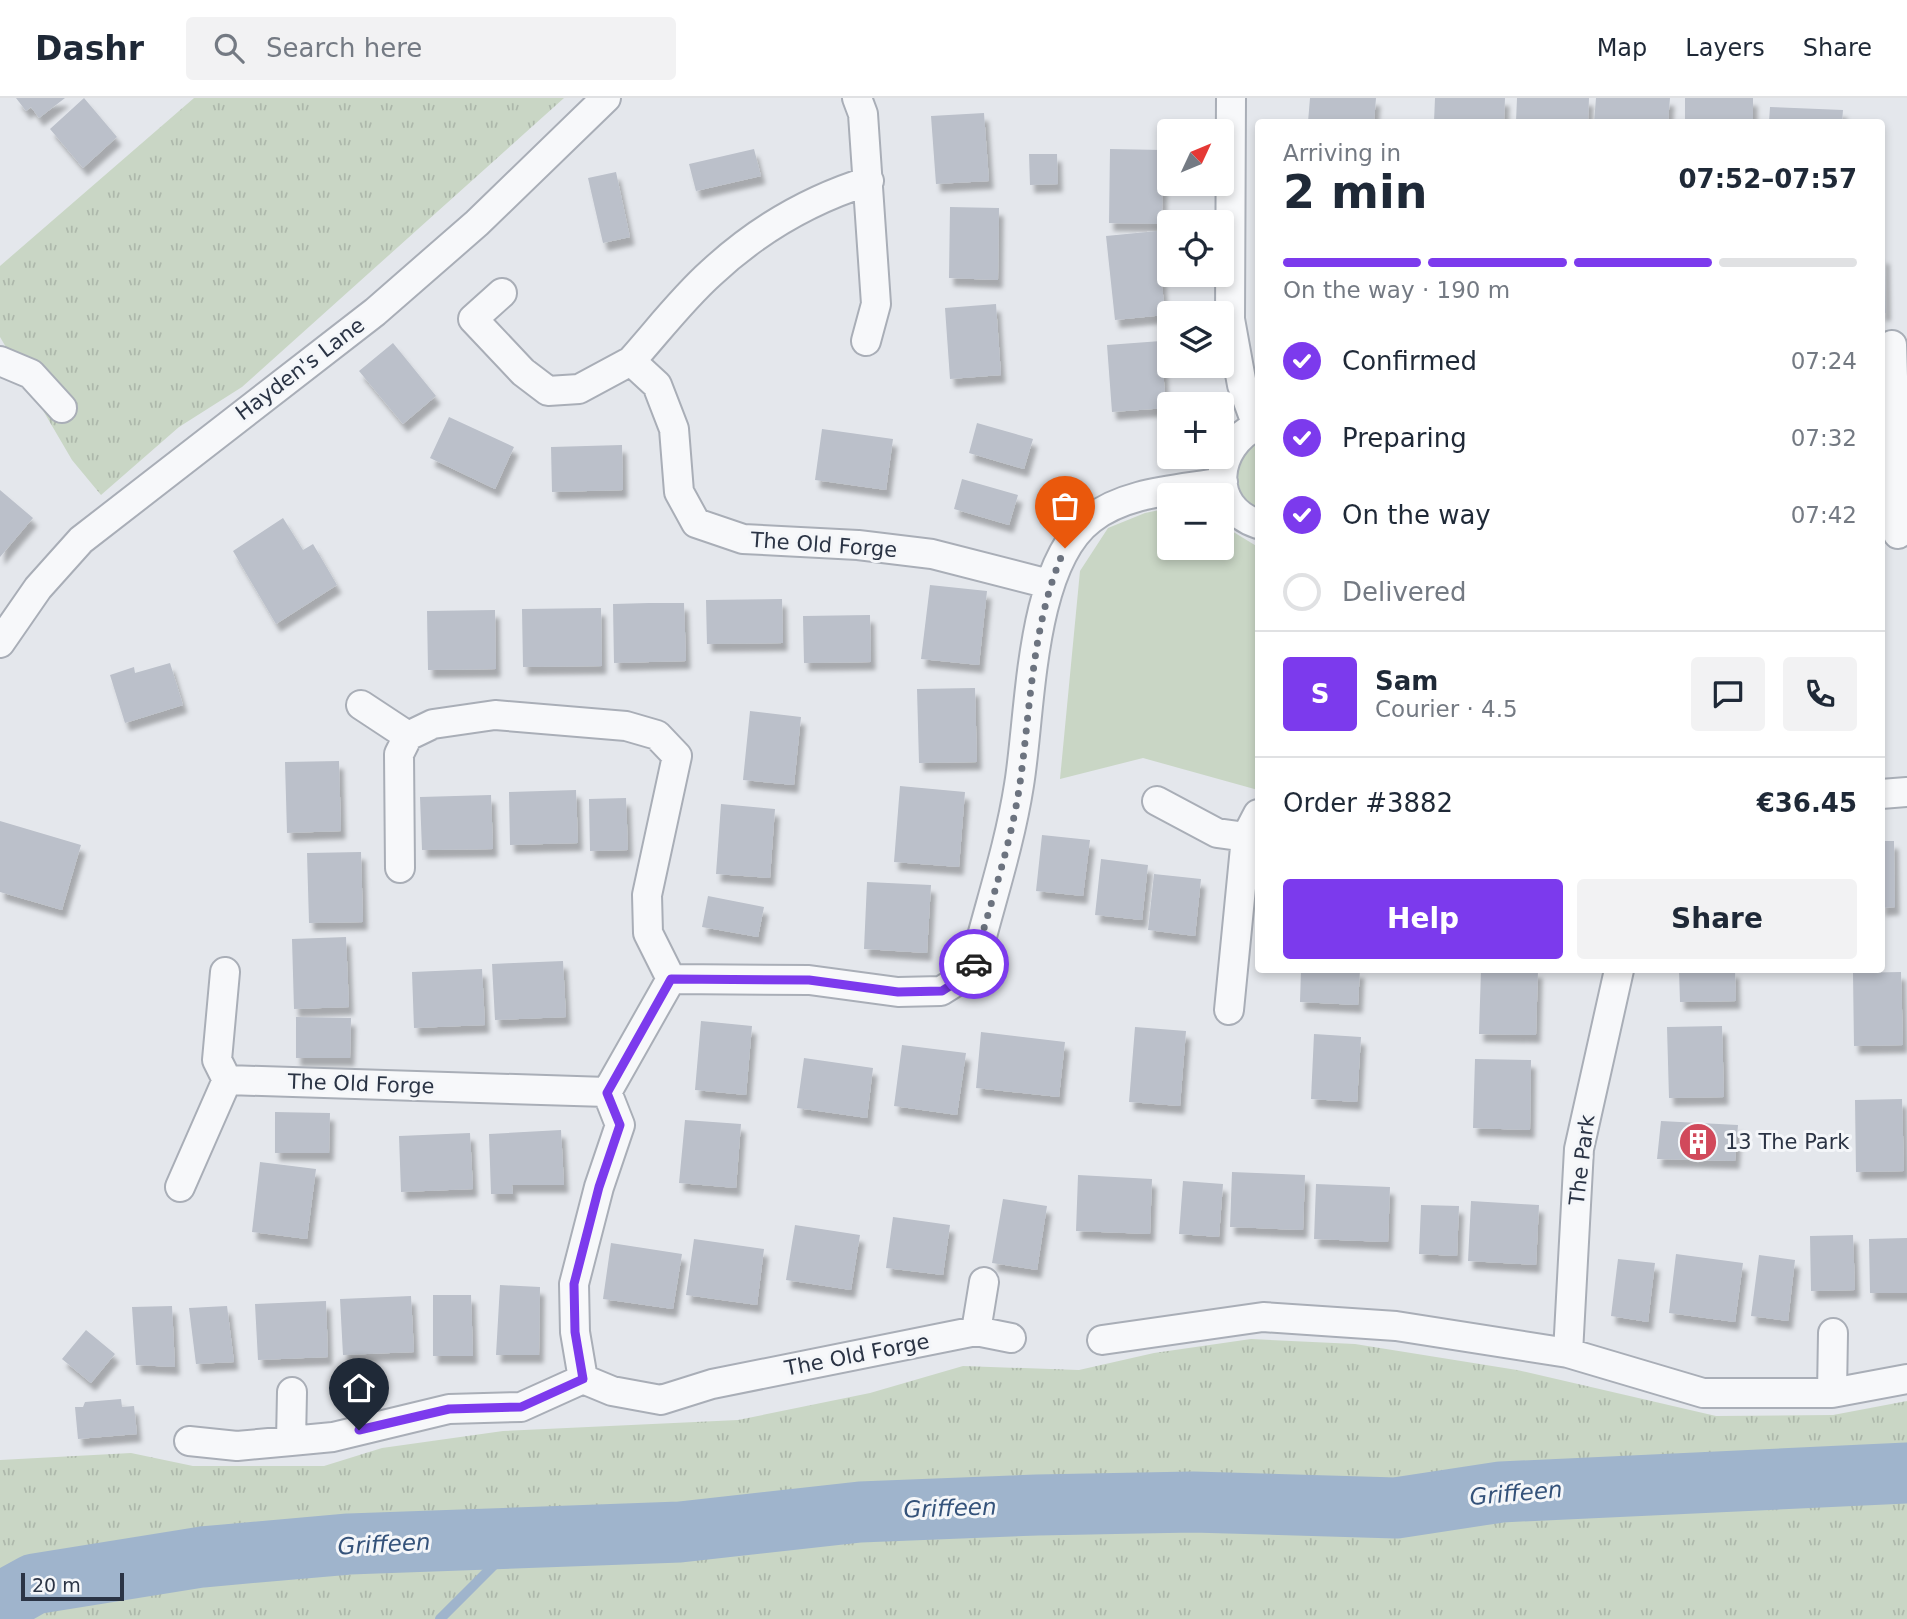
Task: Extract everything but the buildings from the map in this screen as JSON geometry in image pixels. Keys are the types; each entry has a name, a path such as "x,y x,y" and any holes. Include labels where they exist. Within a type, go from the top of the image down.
{"street":[{"name":"Hayden's Lane","path":"0,643 37,587 81,540 375,312 477,223 606,98"},
{"path":"857,98 863,114 876,303 866,341"},
{"path":"1231,98 1230,319 1242,385 1255,418"},
{"path":"502,293 473,319 523,373 548,391 579,389 631,361 711,272 792,212 835,191 869,181"},
{"path":"1892,345 1886,393 1898,534"},
{"path":"0,361 31,374 62,408"},
{"name":"The Old Forge","path":"631,361 657,385 674,429 679,492 696,523 743,539 858,545 932,554 1049,584"},
{"path":"1255,427 1241,434 1229,448 1223,464 1223,482 1227,498 1237,511 1255,522"},
{"path":"671,979 809,980 898,992 942,991 973,971 1003,864 1020,785 1032,678 1049,584 1065,548 1091,519 1136,497 1223,482"},
{"path":"361,705 408,736"},
{"path":"400,868 399,754 408,736 433,724 495,715 626,726 657,735 677,756 647,895 648,933 671,979"},
{"path":"1885,794 1907,792"},
{"path":"1157,801 1217,832 1252,825 1228,1010"},
{"path":"180,1187 227,1080 217,1060 225,972"},
{"name":"The Park","path":"1568,1353 1579,1149 1618,973"},
{"path":"189,1441 237,1446 333,1437 449,1409 521,1407 583,1379 575,1332 574,1284 599,1187 620,1125 607,1093 671,979"},
{"name":"The Old Forge","path":"227,1080 607,1093"},
{"path":"976,1331 984,1282"},
{"path":"1101,1340 1156,1321 1264,1317 1396,1326 1568,1353 1703,1393 1832,1393 1907,1379"},
{"name":"The Old Forge","path":"583,1379 612,1391 661,1400 712,1384 976,1331 1011,1338"},
{"path":"1832,1393 1833,1333"},
{"path":"291,1441 292,1392"}],"green space":[{"path":"194,98 564,98 242,387 179,427 101,495 72,460 0,337 0,266"},
{"path":"1255,445 1255,508 1243,495 1237,476 1241,458"},
{"path":"1157,510 1157,560 1234,560 1234,532 1255,545 1255,789 1143,758 1060,779 1080,571 1108,528"},
{"path":"1251,1339 1355,1344 1517,1370 1716,1416 1833,1415 1907,1401 1907,1619 0,1619 0,1460 131,1453 193,1466 324,1466 382,1448 503,1431 738,1420 870,1393 963,1366 1079,1370 1154,1353"}],"waterway":[{"name":"Griffeen","path":"0,1603 34,1584 202,1557 349,1544 680,1532 860,1512 1037,1505 1193,1502 1396,1508 1501,1492 1907,1473"},
{"path":"440,1619 523,1536"}],"way so far":[{"path":"974,964 1003,864 1020,785 1032,678 1049,584 1065,548"}],"place":[{"name":"13 The Park","path":"1698,1142"}],"route":[{"path":"359,1430 449,1409 521,1407 583,1379 575,1332 574,1284 599,1187 615,1148 620,1125 607,1093 671,979 809,980 898,992 942,991 973,971 974,964"}]}
